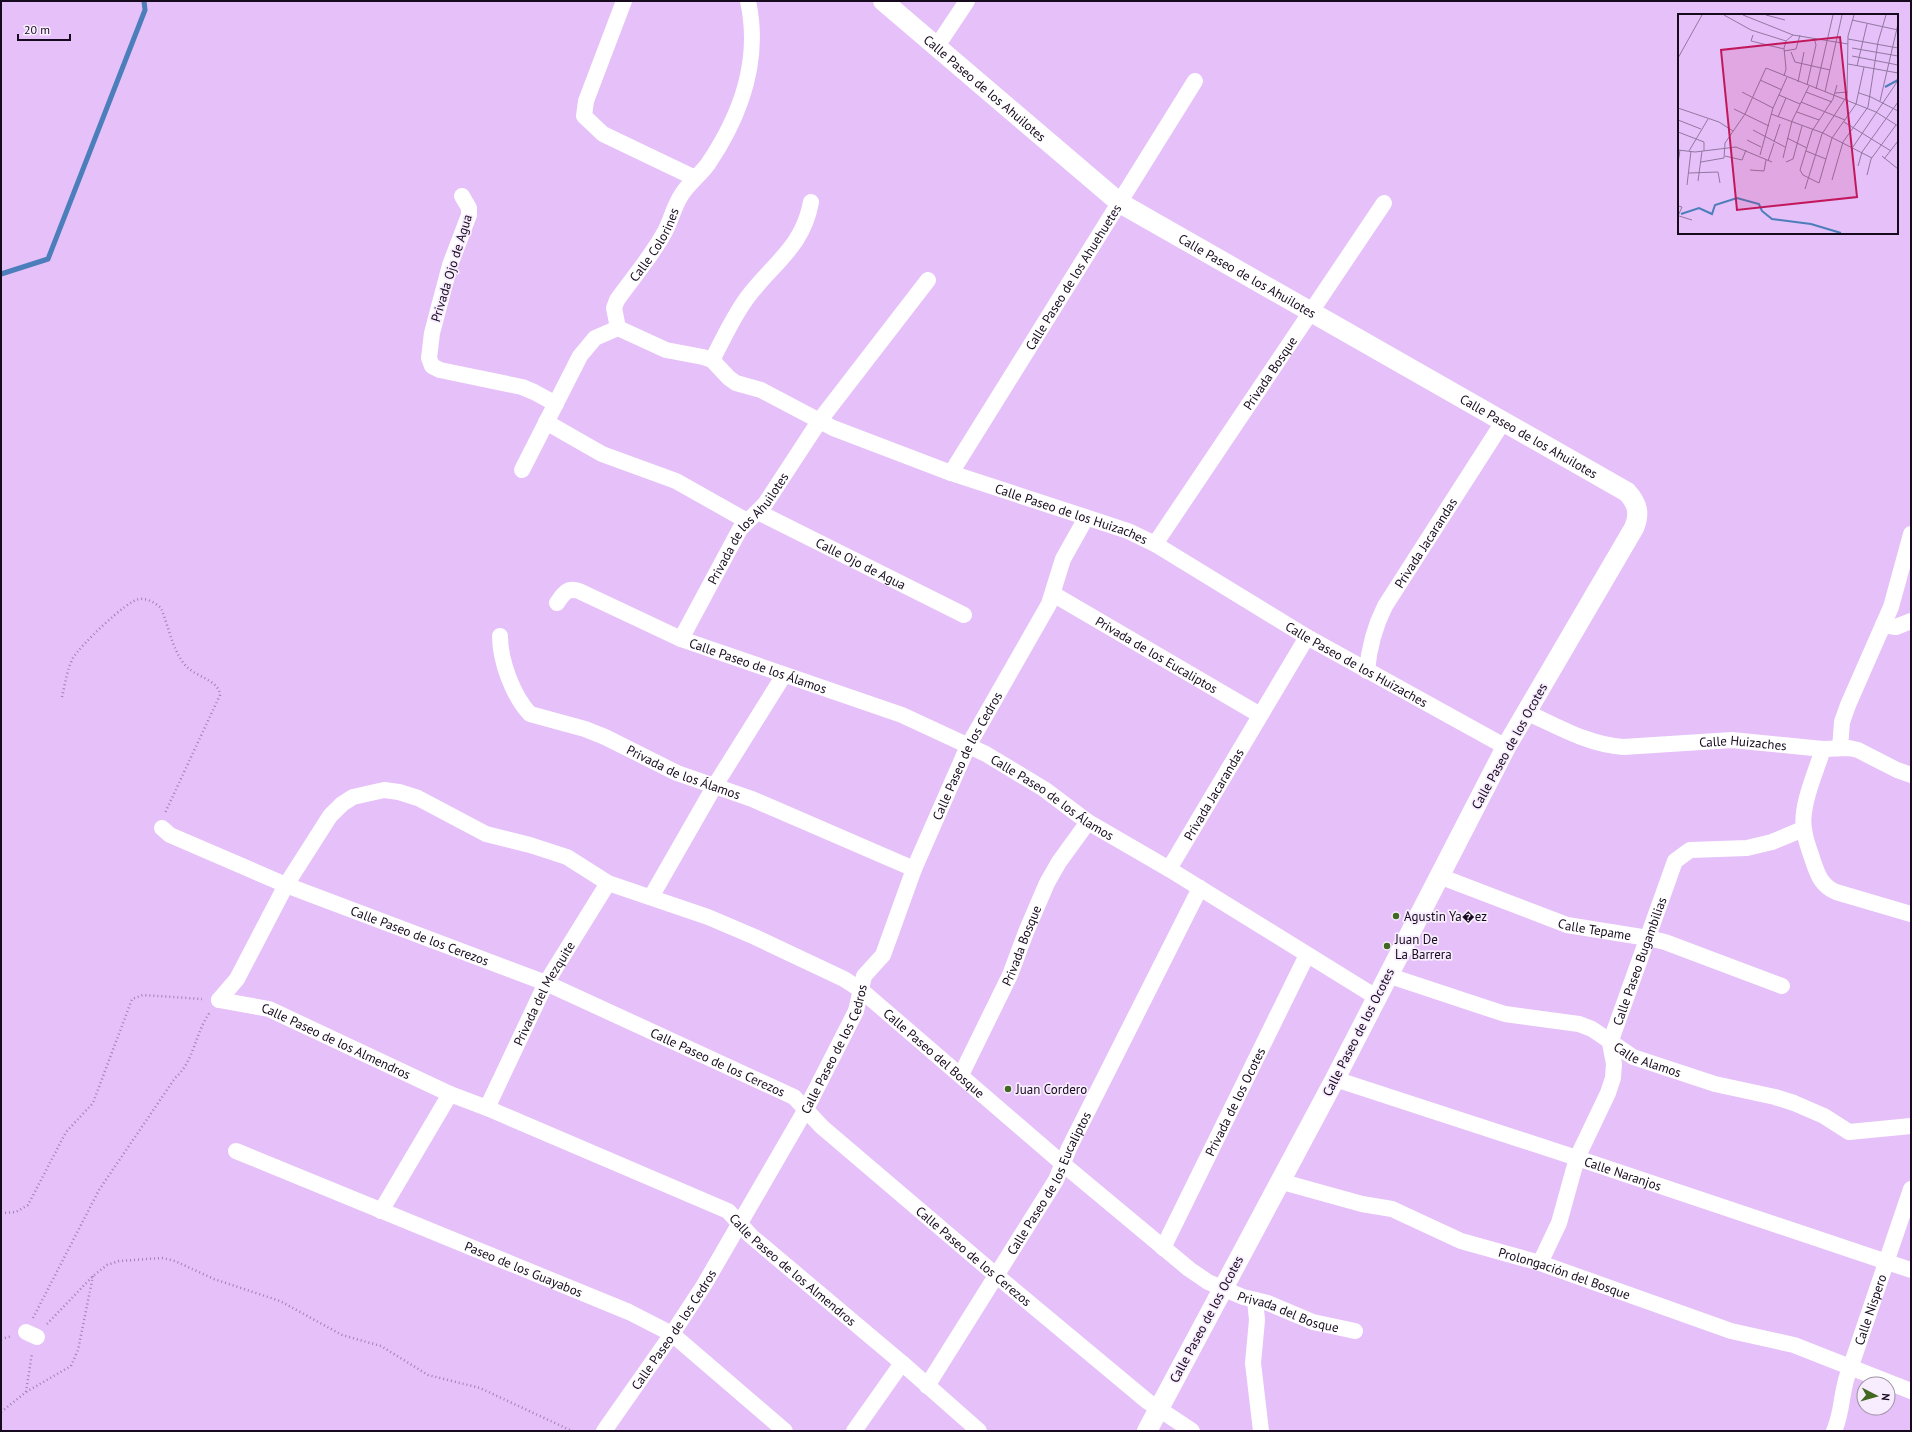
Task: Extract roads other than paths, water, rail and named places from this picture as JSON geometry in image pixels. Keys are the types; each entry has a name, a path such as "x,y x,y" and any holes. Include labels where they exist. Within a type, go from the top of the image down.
{"street":[{"path":"624,1 586,101 584,116 603,134 695,178"},
{"name":"Calle Colorines","path":"618,328 614,308 617,300 662,236 682,193 707,165 721,142 744,93 754,41 748,1"},
{"name":"Calle Paseo de los Ahuilotes","path":"883,1 1120,203 1627,492 1634,499 1638,509"},
{"path":"937,46 967,1"},
{"name":"Calle Paseo de los Ahuehuetes","path":"951,473 1195,81"},
{"name":"Privada Ojo de Agua","path":"462,196 469,208 469,215 450,265 432,332 429,358 432,366 440,370 522,387 556,404"},
{"path":"522,470 580,356 595,338 618,328 666,350 712,360 741,306 750,293 790,250 808,218 811,202"},
{"name":"Privada Bosque","path":"1155,544 1384,203"},
{"name":"Privada de los Ahuilotes","path":"681,639 740,529 752,517 820,420 928,280"},
{"name":"Calle Paseo de los Huizaches","path":"712,360 729,378 736,383 761,390 833,428 951,473 1128,531 1155,544 1307,637 1506,748"},
{"name":"Calle Ojo de Agua","path":"546,422 602,454 676,481 964,615"},
{"name":"Privada Jacarandas","path":"1367,671 1369,647 1373,633 1385,606 1503,422"},
{"name":"Calle Paseo de los Ocotes","path":"1147,1431 1279,1181 1335,1079 1387,975 1506,748 1634,528 1638,519 1638,509"},
{"name":"Calle Paseo de los Cedros","path":"604,1431 672,1334 704,1285 806,1109 856,1011 864,976 883,955 914,869 968,746 1049,604 1063,559 1086,518"},
{"path":"1840,748 1842,722 1883,626 1894,594 1911,534"},
{"name":"Calle Paseo de los Álamos","path":"557,603 566,591 575,589 681,639 902,715 999,760 1044,789 1088,822 1169,869 1376,997"},
{"name":"Privada de los Eucaliptos","path":"1053,594 1260,715"},
{"path":"1883,626 1896,628 1911,621"},
{"name":"Privada de los Álamos","path":"500,636 503,662 514,688 530,714 585,729 605,737 677,773 752,799 914,869"},
{"name":"Privada Jacarandas","path":"1169,869 1307,637"},
{"path":"651,897 714,787 784,675"},
{"name":"Calle Huizaches","path":"1526,712 1595,743 1609,746 1623,747 1732,740 1823,749 1840,748 1858,750 1897,770 1911,775"},
{"path":"1823,749 1807,799 1804,815 1804,828 1817,873 1824,885 1836,892 1911,914"},
{"name":"Calle Paseo del Bosque","path":"219,1000 237,979 286,885 330,816 342,804 368,793 384,790 399,792 418,798 486,834 530,845 567,857 608,883 708,917 755,937 844,979 861,990 1163,1248 1208,1282 1222,1288"},
{"name":"Privada Bosque","path":"961,1075 1010,975 1026,932 1047,883 1059,862 1088,822"},
{"name":"Calle Paseo de los Cerezos","path":"162,828 170,835 286,885 546,983 794,1097 822,1127 997,1276 1158,1410 1192,1431"},
{"name":"Calle Paseo Bugambilias","path":"1540,1263 1559,1223 1577,1158 1608,1093 1613,1078 1614,1064 1610,1043 1675,861 1690,850 1747,848 1772,842 1804,828"},
{"name":"Calle Tepame","path":"1439,876 1567,925 1665,942 1782,986"},
{"name":"Privada del Mezquite","path":"487,1108 546,983 608,883"},
{"name":"Calle Paseo de los Eucaliptos","path":"927,1386 1056,1180 1069,1148 1200,888"},
{"name":"Privada de los Ocotes","path":"1163,1248 1307,955"},
{"name":"Calle Alamos","path":"1387,975 1505,1014 1579,1024 1592,1029 1610,1043 1633,1057 1715,1084 1775,1097 1794,1103 1824,1116 1849,1132 1911,1126"},
{"name":"Calle Paseo de los Almendros","path":"219,1000 269,1009 450,1094 487,1108 721,1207 732,1214 751,1236 902,1363 979,1431"},
{"name":"Calle Naranjos","path":"1335,1079 1911,1270"},
{"path":"381,1211 450,1094"},
{"name":"Paseo de los Guayabos","path":"236,1152 629,1312 672,1334 785,1431"},
{"name":"Prolongación del Bosque","path":"1279,1181 1362,1204 1392,1209 1462,1240 1540,1263 1731,1331 1794,1345 1851,1366 1911,1391"},
{"name":"Calle Nispero","path":"1834,1431 1840,1412 1844,1380 1851,1366 1911,1189"},
{"name":"Privada del Bosque","path":"1222,1288 1313,1322 1355,1331"},
{"path":"1255,1300 1257,1316 1253,1363 1262,1431"},
{"path":"854,1431 902,1363"}],"waterway":[{"path":"1,274 48,259 145,10 144,1"}],"place":[{"name":"Agustin Ya�ez","path":"1396,916"},
{"name":"Juan De La Barrera","path":"1387,946"},
{"name":"Juan Cordero","path":"1008,1089"}]}
